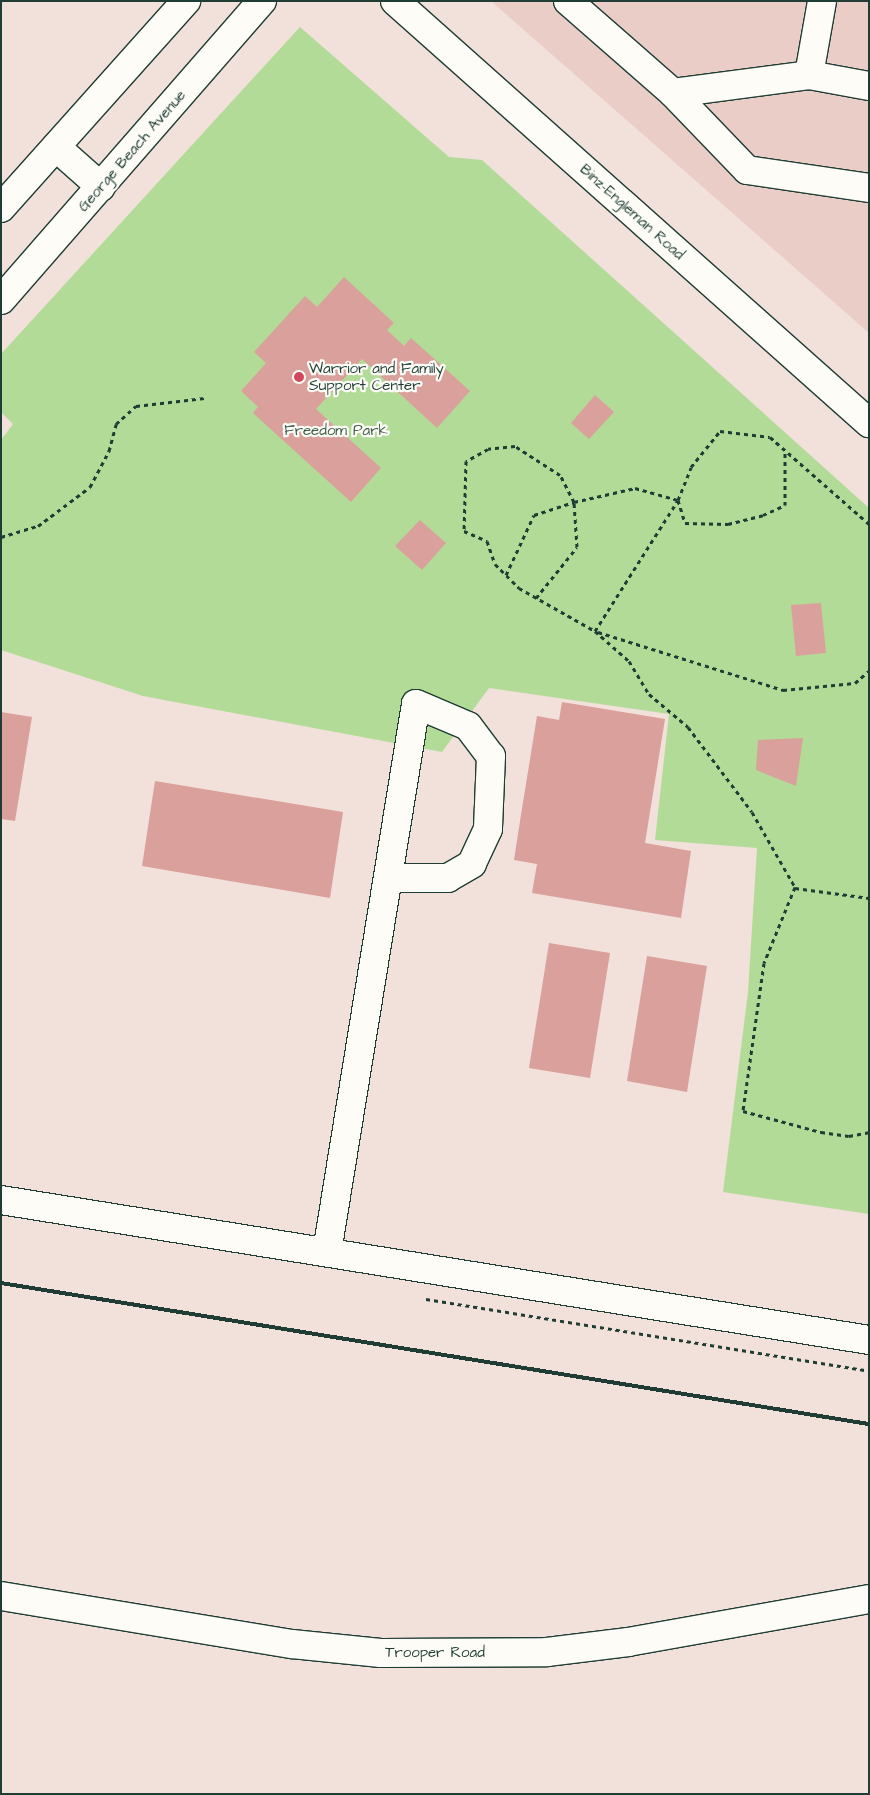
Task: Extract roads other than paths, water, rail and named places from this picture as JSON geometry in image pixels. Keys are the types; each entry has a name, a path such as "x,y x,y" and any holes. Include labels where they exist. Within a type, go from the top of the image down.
{"street":[{"path":"1,208 186,1"},
{"name":"George Beach Avenue","path":"1,300 262,1"},
{"name":"Binz-Engleman Road","path":"395,1 869,424"},
{"path":"568,1 673,93 747,170 869,188"},
{"path":"809,75 822,1"},
{"path":"673,93 809,75 869,86"},
{"path":"56,147 101,187"},
{"path":"327,1252 416,704 468,726 491,756 488,829 472,864 448,878 388,878"},
{"path":"1,1200 869,1340"},
{"name":"Trooper Road","path":"1,1596 292,1644 381,1653 547,1652 628,1642 869,1599"}],"railway":[{"path":"1,1283 869,1424"}],"place":[{"name":"Warrior and Family Support Center","path":"299,377"}],"park label":[{"name":"Freedom Park","path":"336,431"}]}
